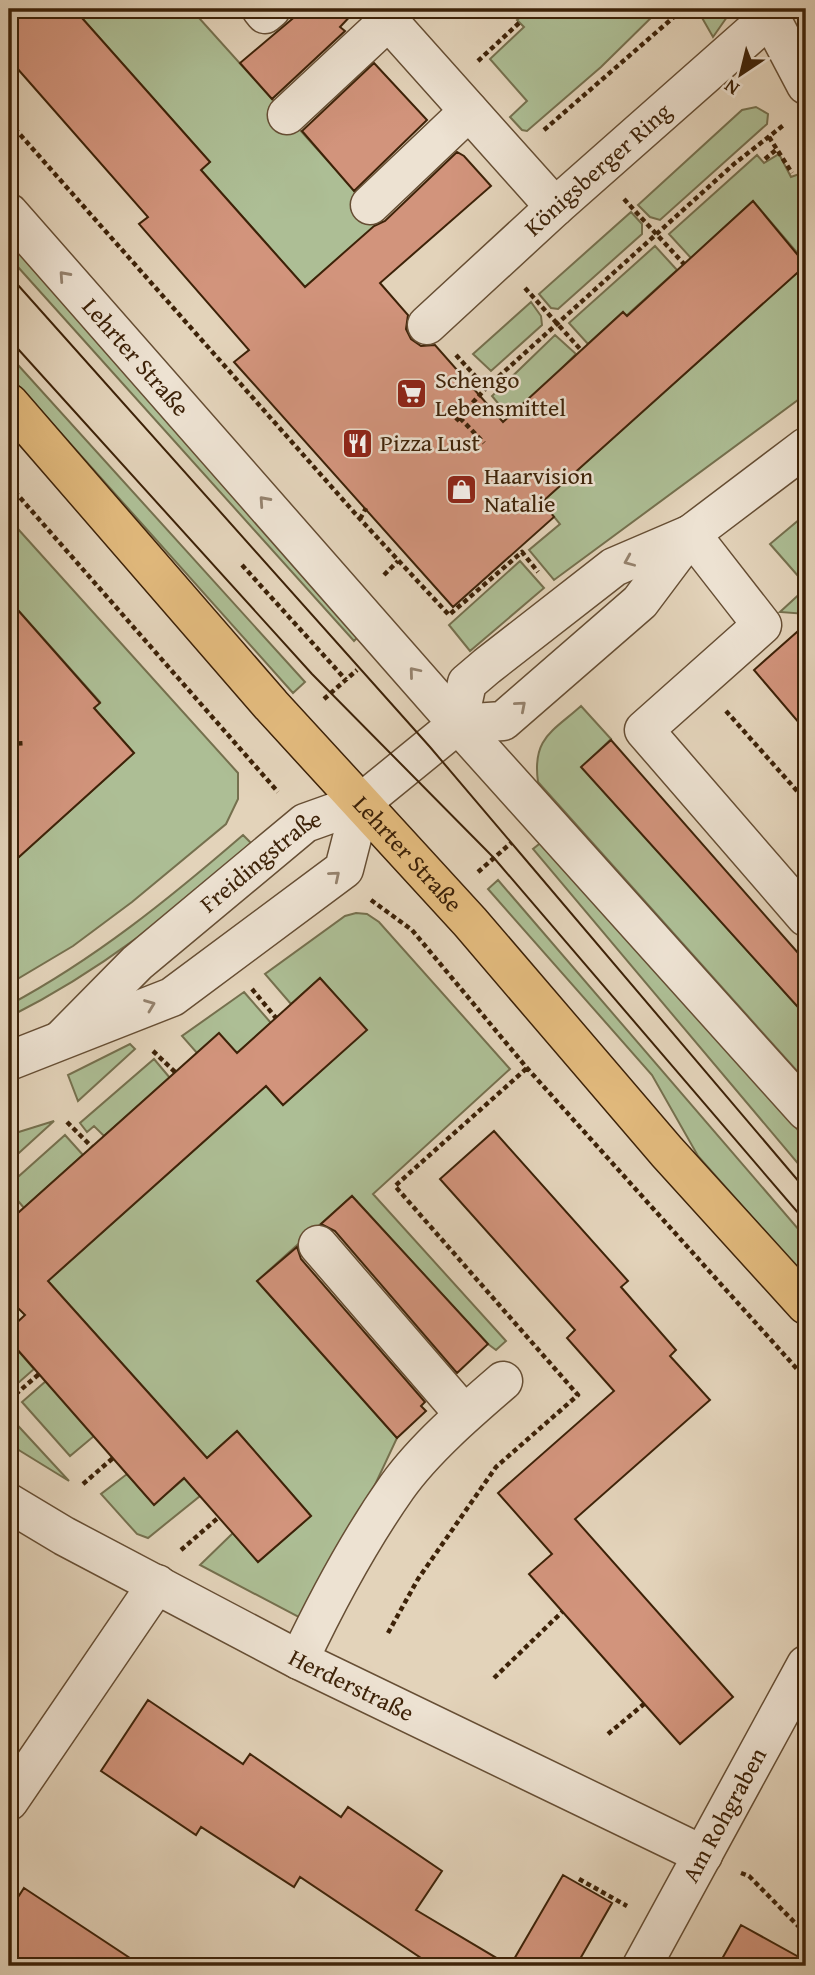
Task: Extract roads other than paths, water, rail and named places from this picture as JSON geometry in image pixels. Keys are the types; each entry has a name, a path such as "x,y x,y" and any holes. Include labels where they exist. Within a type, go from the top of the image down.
{"main road":[{"name":"Lehrter Straße","path":"9,403 271,705 470,922 667,1152 806,1305"}],"street":[{"path":"261,9 265,14 271,9"},
{"name":"Königsberger Ring","path":"428,325 768,13 806,85"},
{"path":"287,115 383,15 555,207"},
{"path":"370,205 470,111"},
{"name":"Lehrter Straße","path":"9,213 458,724 806,1111"},
{"path":"458,724 467,683 614,567 691,534 806,447"},
{"path":"361,803 458,724 503,721 640,602 691,534"},
{"path":"691,534 762,625 645,730 806,916"},
{"name":"Freidingstraße","path":"63,1038 137,963 305,822 361,803"},
{"name":"Freidingstraße","path":"9,1061 172,997 344,869 361,803"},
{"path":"318,1245 464,1414"},
{"path":"299,1660 346,1571 398,1486 464,1414 503,1381"},
{"name":"Herderstraße","path":"9,1503 64,1536 299,1660 703,1855"},
{"path":"9,1801 157,1584"},
{"name":"Am Rohgraben","path":"642,1966 806,1665"}],"tram line":[{"path":"9,275 430,747 806,1190"},
{"path":"9,339 312,674 494,858 806,1222"}],"place":[{"name":"Schengo Lebensmittel","path":"412,394"},
{"name":"Pizza Lust","path":"357,443"},
{"name":"Haarvision Natalie","path":"461,490"}]}
